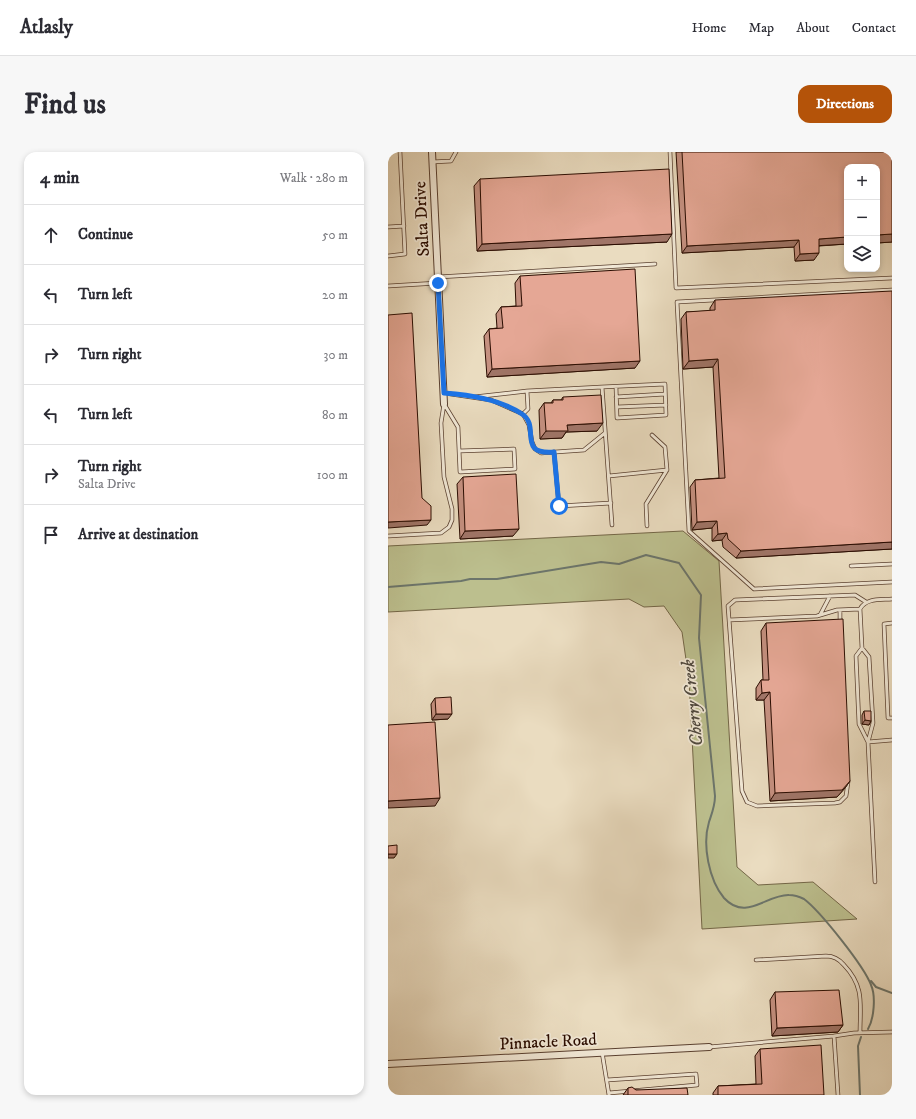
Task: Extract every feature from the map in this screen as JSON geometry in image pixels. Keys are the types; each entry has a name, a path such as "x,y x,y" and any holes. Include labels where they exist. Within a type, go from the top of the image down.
{"street":[{"name":"Salta Drive","path":"432,152 444,404"},
{"name":"Pinnacle Road","path":"388,1064 708,1047"}],"lane":[{"path":"388,256 406,254 400,152"},
{"path":"432,162 451,160 456,152"},
{"path":"670,152 676,288 892,278"},
{"path":"388,227 404,226"},
{"path":"388,286 438,280 655,264"},
{"path":"892,290 677,302 689,531 754,588 892,582"},
{"path":"474,397 527,391 665,384 666,415 617,418 616,387"},
{"path":"602,387 612,526"},
{"path":"523,414 528,409 527,391"},
{"path":"444,393 491,400 523,414 529,425 532,442 535,449 541,453 584,450 606,433"},
{"path":"616,397 665,394"},
{"path":"444,404 458,428 459,451 460,472 515,470 514,449 459,451"},
{"path":"388,536 441,533 451,524 452,509 444,477 441,423 444,404"},
{"path":"617,407 666,405"},
{"path":"647,526 646,504 667,470 665,447 652,435"},
{"path":"554,452 559,506 611,502"},
{"path":"609,476 667,470"},
{"path":"851,566 892,564"},
{"path":"847,774 848,790 846,796 840,802 757,806 747,802 742,792 728,606 735,600 855,595 866,602 892,599"},
{"path":"820,615 830,596"},
{"path":"866,602 860,609 862,648 869,656 873,723 868,742 875,882"},
{"path":"729,620 820,615 840,610 860,609"},
{"path":"840,610 841,626"},
{"path":"892,623 884,624 888,718 892,718"},
{"path":"862,648 856,656 859,724 868,742"},
{"path":"868,742 892,740"},
{"path":"756,960 832,956 840,960 852,974 859,986 860,1032"},
{"path":"708,1047 834,1036 860,1032 892,1032"},
{"path":"834,1036 838,1095"},
{"path":"602,1052 609,1094 697,1085 696,1074 607,1080"}],"green space":[{"path":"683,531 719,561 737,867 758,885 813,882 857,919 702,929 689,680 682,632 664,606 644,607 629,599 388,612 388,546"}],"building":[{"path":"682,152 892,152 892,234 880,235 880,164 844,164 844,237 819,239 819,253 800,254 799,240 687,246"},
{"path":"669,169 672,234 482,244 480,179"},
{"path":"635,269 640,361 492,369 489,329 503,328 501,307 522,306 520,276"},
{"path":"892,291 892,542 741,551 728,539 727,533 718,534 717,521 697,522 695,480 725,478 718,359 689,361 686,312 715,310 715,300"},
{"path":"412,313 422,498 431,506 431,520 388,522 388,315"},
{"path":"601,395 603,423 567,425 568,431 546,431 544,403 553,403 553,400 563,400 563,397"},
{"path":"516,474 519,529 465,531 463,477"},
{"path":"843,619 850,781 842,790 775,793 770,692 762,693 761,680 769,680 766,623"},
{"path":"451,697 452,714 436,714 435,698"},
{"path":"864,711 871,711 871,721 865,720"},
{"path":"435,722 440,798 388,801 388,725"},
{"path":"397,845 397,854 388,854 388,846"},
{"path":"839,990 843,1025 777,1028 775,992"},
{"path":"821,1045 824,1095 718,1095 718,1086 762,1084 760,1049"},
{"path":"632,1087 636,1090 687,1088 688,1095 628,1095 628,1088"}],"waterway":[{"name":"Cherry Creek","path":"388,587 470,579 497,579 601,562 619,564 646,555 679,563 701,595 699,638 715,796 706,841 708,862 714,882 724,898 732,905 740,908 756,905 773,898 789,895 804,899 811,905 830,926 867,976 873,990 874,1007 872,1019 868,1029"},
{"path":"871,981 876,987 892,993"},
{"name":"Cherry Creek","path":"860,1095 858,1046 861,1037"}],"route":[{"path":"438,283 444,393 461,394 491,400 523,414 529,425 532,442 535,449 541,453 554,452 559,506"}]}
